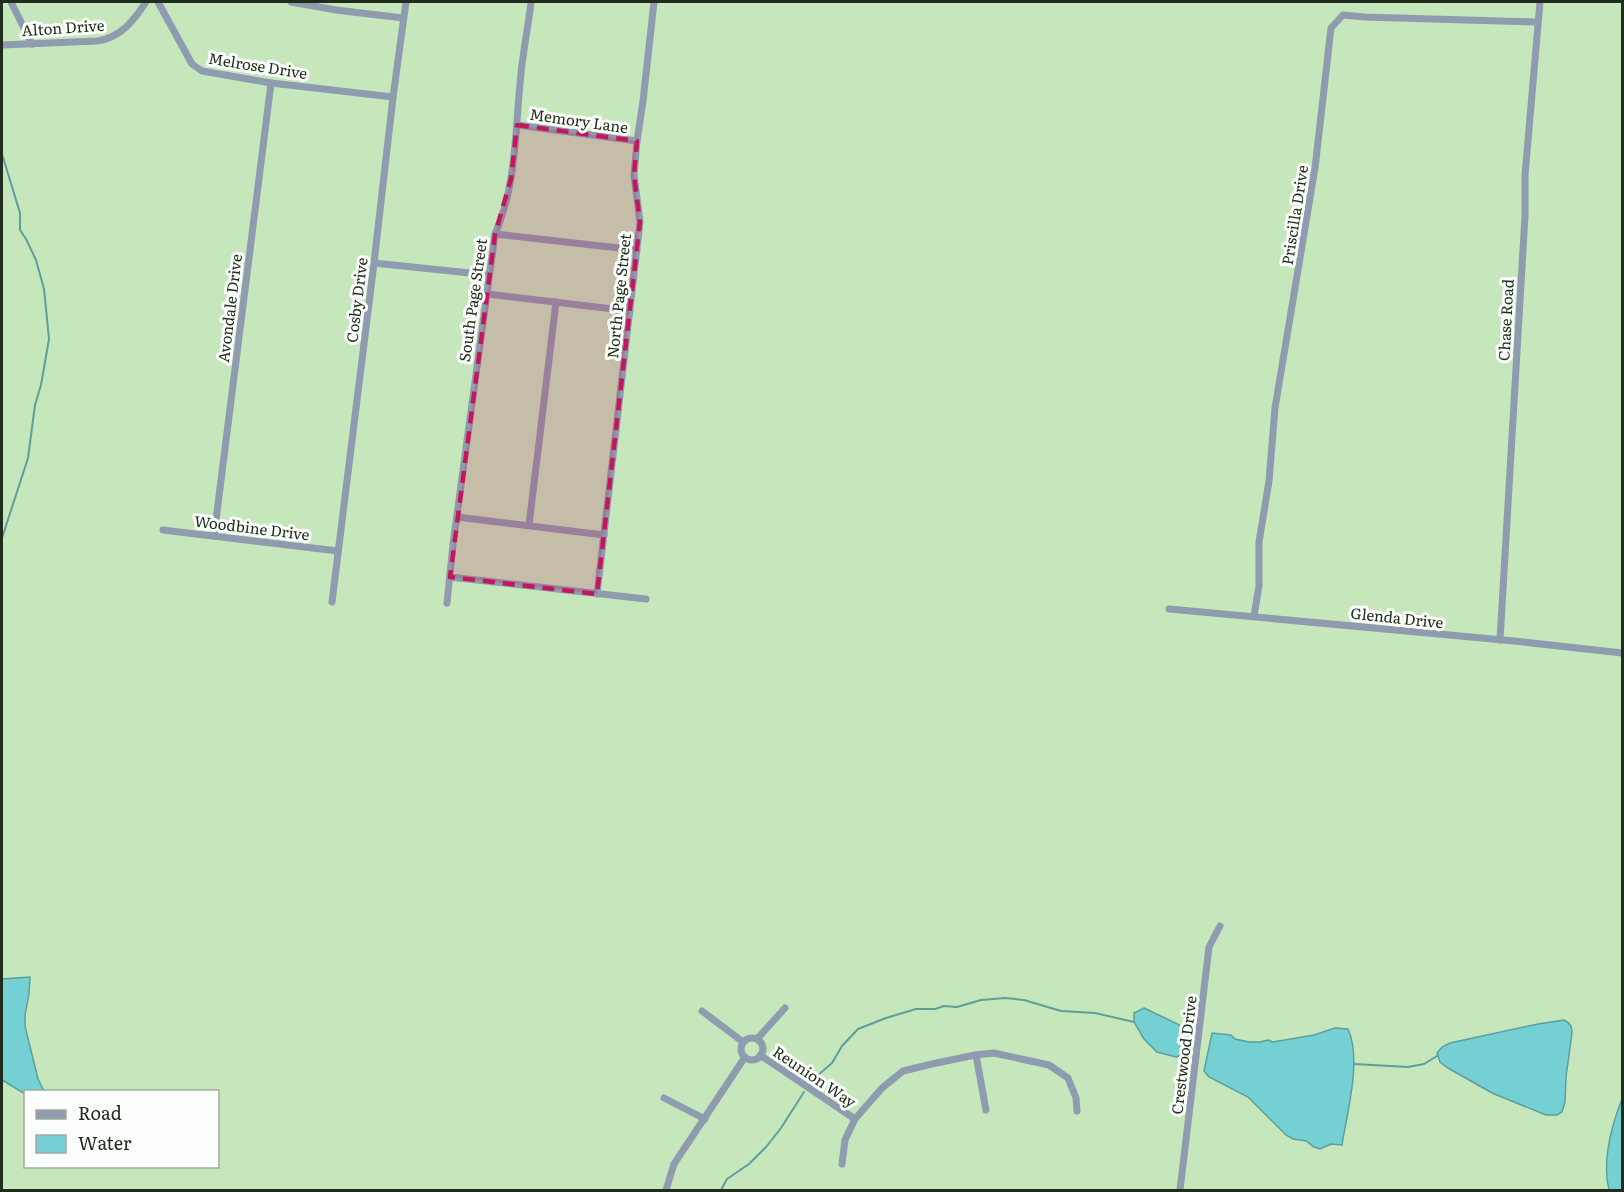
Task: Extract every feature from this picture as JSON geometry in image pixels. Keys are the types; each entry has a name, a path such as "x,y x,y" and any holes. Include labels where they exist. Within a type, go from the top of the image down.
{"street":[{"path":"11,2 32,44"},
{"name":"Alton Drive","path":"2,45 109,39 120,33 136,17 146,2"},
{"name":"Melrose Drive","path":"158,2 192,64 197,69 270,83 393,97"},
{"path":"291,2 403,18"},
{"name":"Cosby Drive","path":"332,602 406,2"},
{"name":"South Page Street","path":"447,603 456,517 495,234 503,216 511,179 531,2"},
{"name":"North Page Street","path":"597,594 640,222 634,175 654,2"},
{"name":"Chase Road","path":"1500,640 1525,216 1525,175 1540,2"},
{"name":"Priscilla Drive","path":"1254,616 1259,586 1259,542 1269,481 1275,408 1316,168 1331,28 1343,15 1537,22"},
{"name":"Avondale Drive","path":"214,536 270,83"},
{"name":"Memory Lane","path":"518,125 637,141"},
{"path":"495,234 637,250"},
{"path":"374,262 489,275"},
{"path":"486,294 630,311"},
{"path":"529,525 556,302"},
{"path":"456,517 604,535"},
{"name":"Woodbine Drive","path":"163,530 338,551"},
{"path":"450,577 646,599"},
{"name":"Glenda Drive","path":"1169,609 1623,653"},
{"name":"Crestwood Drive","path":"1180,1191 1209,947 1220,926"},
{"path":"757,1039 784,1008"},
{"path":"702,1011 743,1042"},
{"path":"750,1038 757,1039 762,1045 760,1055 752,1059 745,1057 741,1051 743,1042 750,1038"},
{"path":"842,1164 845,1140 855,1119 882,1088 903,1071 932,1064 994,1053 1049,1065 1068,1078 1076,1098 1077,1111"},
{"name":"Reunion Way","path":"760,1055 855,1119"},
{"path":"976,1055 986,1110"},
{"path":"666,1191 674,1164 745,1057"},
{"path":"664,1098 705,1119"}],"highlighted area":[{"path":"517,125 637,141 634,175 640,222 597,594 450,577 495,234 511,179"}],"water":[{"path":"30,977 25,1026 38,1079 44,1090 24,1090 24,1093 2,1080 2,979"},
{"path":"1144,1008 1191,1032 1186,1054 1176,1057 1157,1052 1144,1039 1134,1022 1134,1013"},
{"path":"1564,1020 1572,1028 1572,1033 1565,1102 1562,1112 1557,1115 1546,1115 1492,1093 1448,1068 1440,1062 1437,1053 1450,1043"},
{"path":"1335,1028 1348,1029 1354,1055 1352,1086 1342,1145 1331,1144 1320,1149 1306,1141 1293,1139 1286,1135 1248,1097 1209,1077 1204,1071 1212,1033 1231,1035 1235,1039 1249,1042 1268,1040 1273,1042 1314,1035"},
{"path":"1622,1099 1622,1190 1609,1190 1607,1156 1614,1121"}],"waterway":[{"path":"2,154 20,213 20,230 36,260 44,289 49,339 35,405 28,458 2,538"},
{"path":"810,1082 832,1063 842,1046 858,1029 916,1009 957,1007 981,1000 1005,998 1024,1000 1061,1011 1095,1013 1134,1022"},
{"path":"1354,1064 1408,1067 1424,1064 1437,1056"},
{"path":"721,1190 727,1179 749,1164 766,1147 804,1092"}]}
